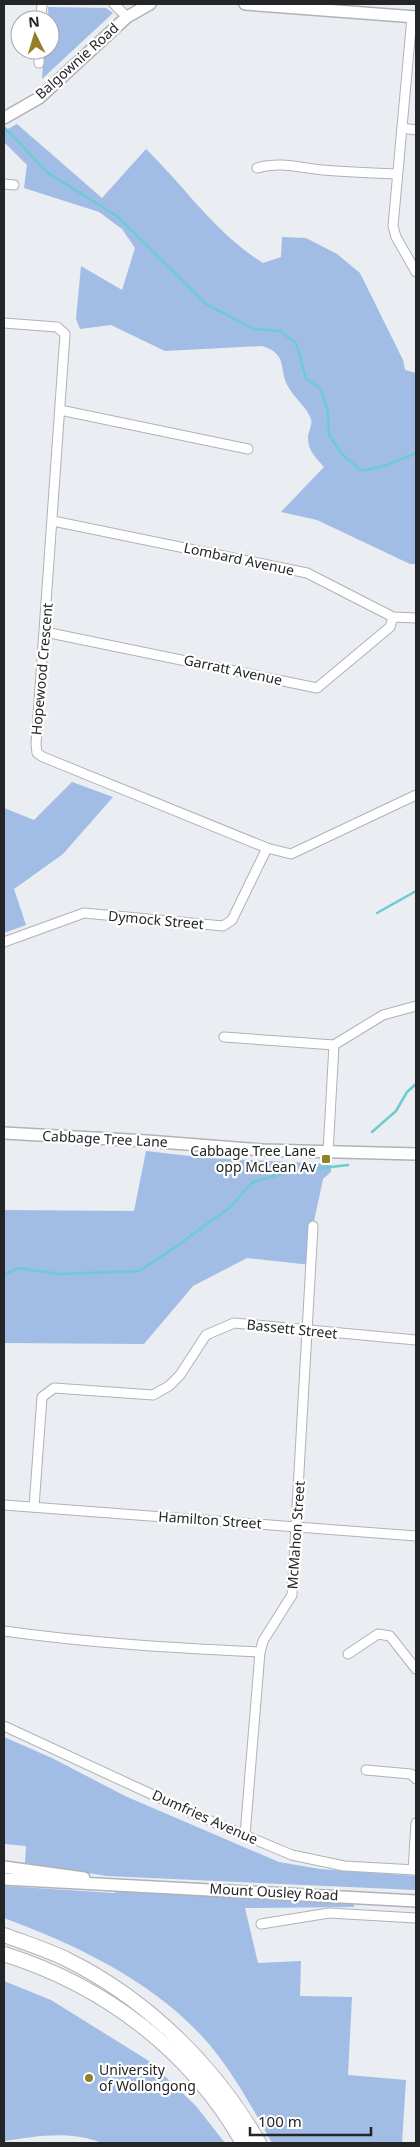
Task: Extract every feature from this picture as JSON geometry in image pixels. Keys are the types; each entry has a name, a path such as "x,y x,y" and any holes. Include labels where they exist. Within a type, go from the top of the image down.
{"highway":[{"path":"4,1930 44,1943 65,1954 142,2006 175,2036 222,2087 259,2143"},
{"path":"4,1935 66,1960 98,1977"},
{"path":"4,1954 52,1970 98,1994 140,2023 190,2070 234,2127 243,2143"}],"main road":[{"name":"Balgownie Road","path":"8,116 50,88 127,17 150,4"},
{"path":"245,4 358,8 414,17"},
{"name":"Cabbage Tree Lane","path":"4,1133 263,1150 416,1154"},
{"name":"Mount Ousley Road","path":"4,1867 132,1884"},
{"name":"Mount Ousley Road","path":"4,1879 64,1883 132,1884 416,1901"}],"street":[{"path":"114,4 127,17"},
{"path":"414,17 393,226 396,237 416,272"},
{"path":"402,128 416,130"},
{"path":"257,168 269,164 283,164 321,170 397,174"},
{"path":"4,184 14,185"},
{"name":"Hopewood Crescent","path":"4,323 57,327 65,334 36,744 38,752 43,757 267,848 291,854 416,795"},
{"path":"60,410 248,449"},
{"name":"Lombard Avenue","path":"53,521 307,573 393,617 416,618"},
{"name":"Garratt Avenue","path":"45,632 317,688 390,627 393,617"},
{"name":"Dymock Street","path":"4,942 84,914 223,926 232,920 267,848"},
{"path":"224,1037 334,1045 383,1015 416,1006"},
{"path":"328,1152 334,1045"},
{"name":"McMahon Street","path":"245,1835 260,1652 263,1641 292,1595 313,1226"},
{"name":"Bassett Street","path":"34,1507 42,1397 54,1388 153,1395 169,1386 180,1375 206,1335 234,1323 416,1340"},
{"name":"Hamilton Street","path":"4,1505 416,1536"},
{"path":"4,1630 72,1640 150,1647 260,1652"},
{"path":"348,1654 378,1634 390,1636 416,1669"},
{"name":"Dumfries Avenue","path":"4,1726 194,1814 292,1855 344,1866 415,1870"},
{"path":"366,1770 411,1774 416,1779"},
{"path":"415,1870 416,1823"},
{"name":"Mount Ousley Road","path":"261,1924 328,1913 416,1918"}],"shaded area":[{"path":"48,7 106,8 113,13 42,79 43,60 60,60 60,10 48,10"},
{"path":"17,124 102,198 146,149 215,224 263,263 281,257 282,237 306,238 337,254 360,273 403,360 405,370 416,373 416,564 410,564 317,520 281,512 324,467 309,447 308,438 311,419 289,388 280,358 271,350 262,346 165,351 111,325 80,329 76,319 81,266 122,290 135,248 122,229 99,212 24,188 27,165 4,142 4,131"},
{"path":"72,782 113,797 63,854 14,889 26,925 4,933 4,808 34,820"},
{"path":"146,1151 208,1158 331,1164 331,1172 323,1179 313,1226 311,1265 247,1258 193,1286 144,1344 4,1343 4,1210 134,1211"},
{"path":"4,1737 52,1758 125,1796 279,1862 320,1869 416,1876 416,1890 107,1876 25,1863 26,1846 4,1844"},
{"path":"4,1886 114,1893 127,1888 354,1901 354,1907 245,1908 258,1963 301,1961 300,1996 352,1997 348,2075 406,2080 402,2143 272,2143 227,2067 188,2022 141,1984 114,1968 60,1940 4,1918"},
{"name":"University of Wollongong","path":"4,1981 51,2000 149,2061 196,2106 225,2143 102,2143 78,2136 66,2135 4,2141"}],"waterway":[{"path":"4,127 48,173 117,216 206,304 254,329 280,331 296,343 306,379 321,389 328,412 329,435 343,455 362,471 387,465 416,453"},
{"path":"377,913 416,891"},
{"path":"372,1132 396,1111 407,1092 416,1084"},
{"path":"4,1275 18,1268 60,1274 139,1271 229,1208 253,1182 288,1172 348,1165"}],"place":[{"name":"Cabbage Tree Lane opp McLean Av","path":"326,1159"},
{"name":"University of Wollongong","path":"89,2078"}]}
